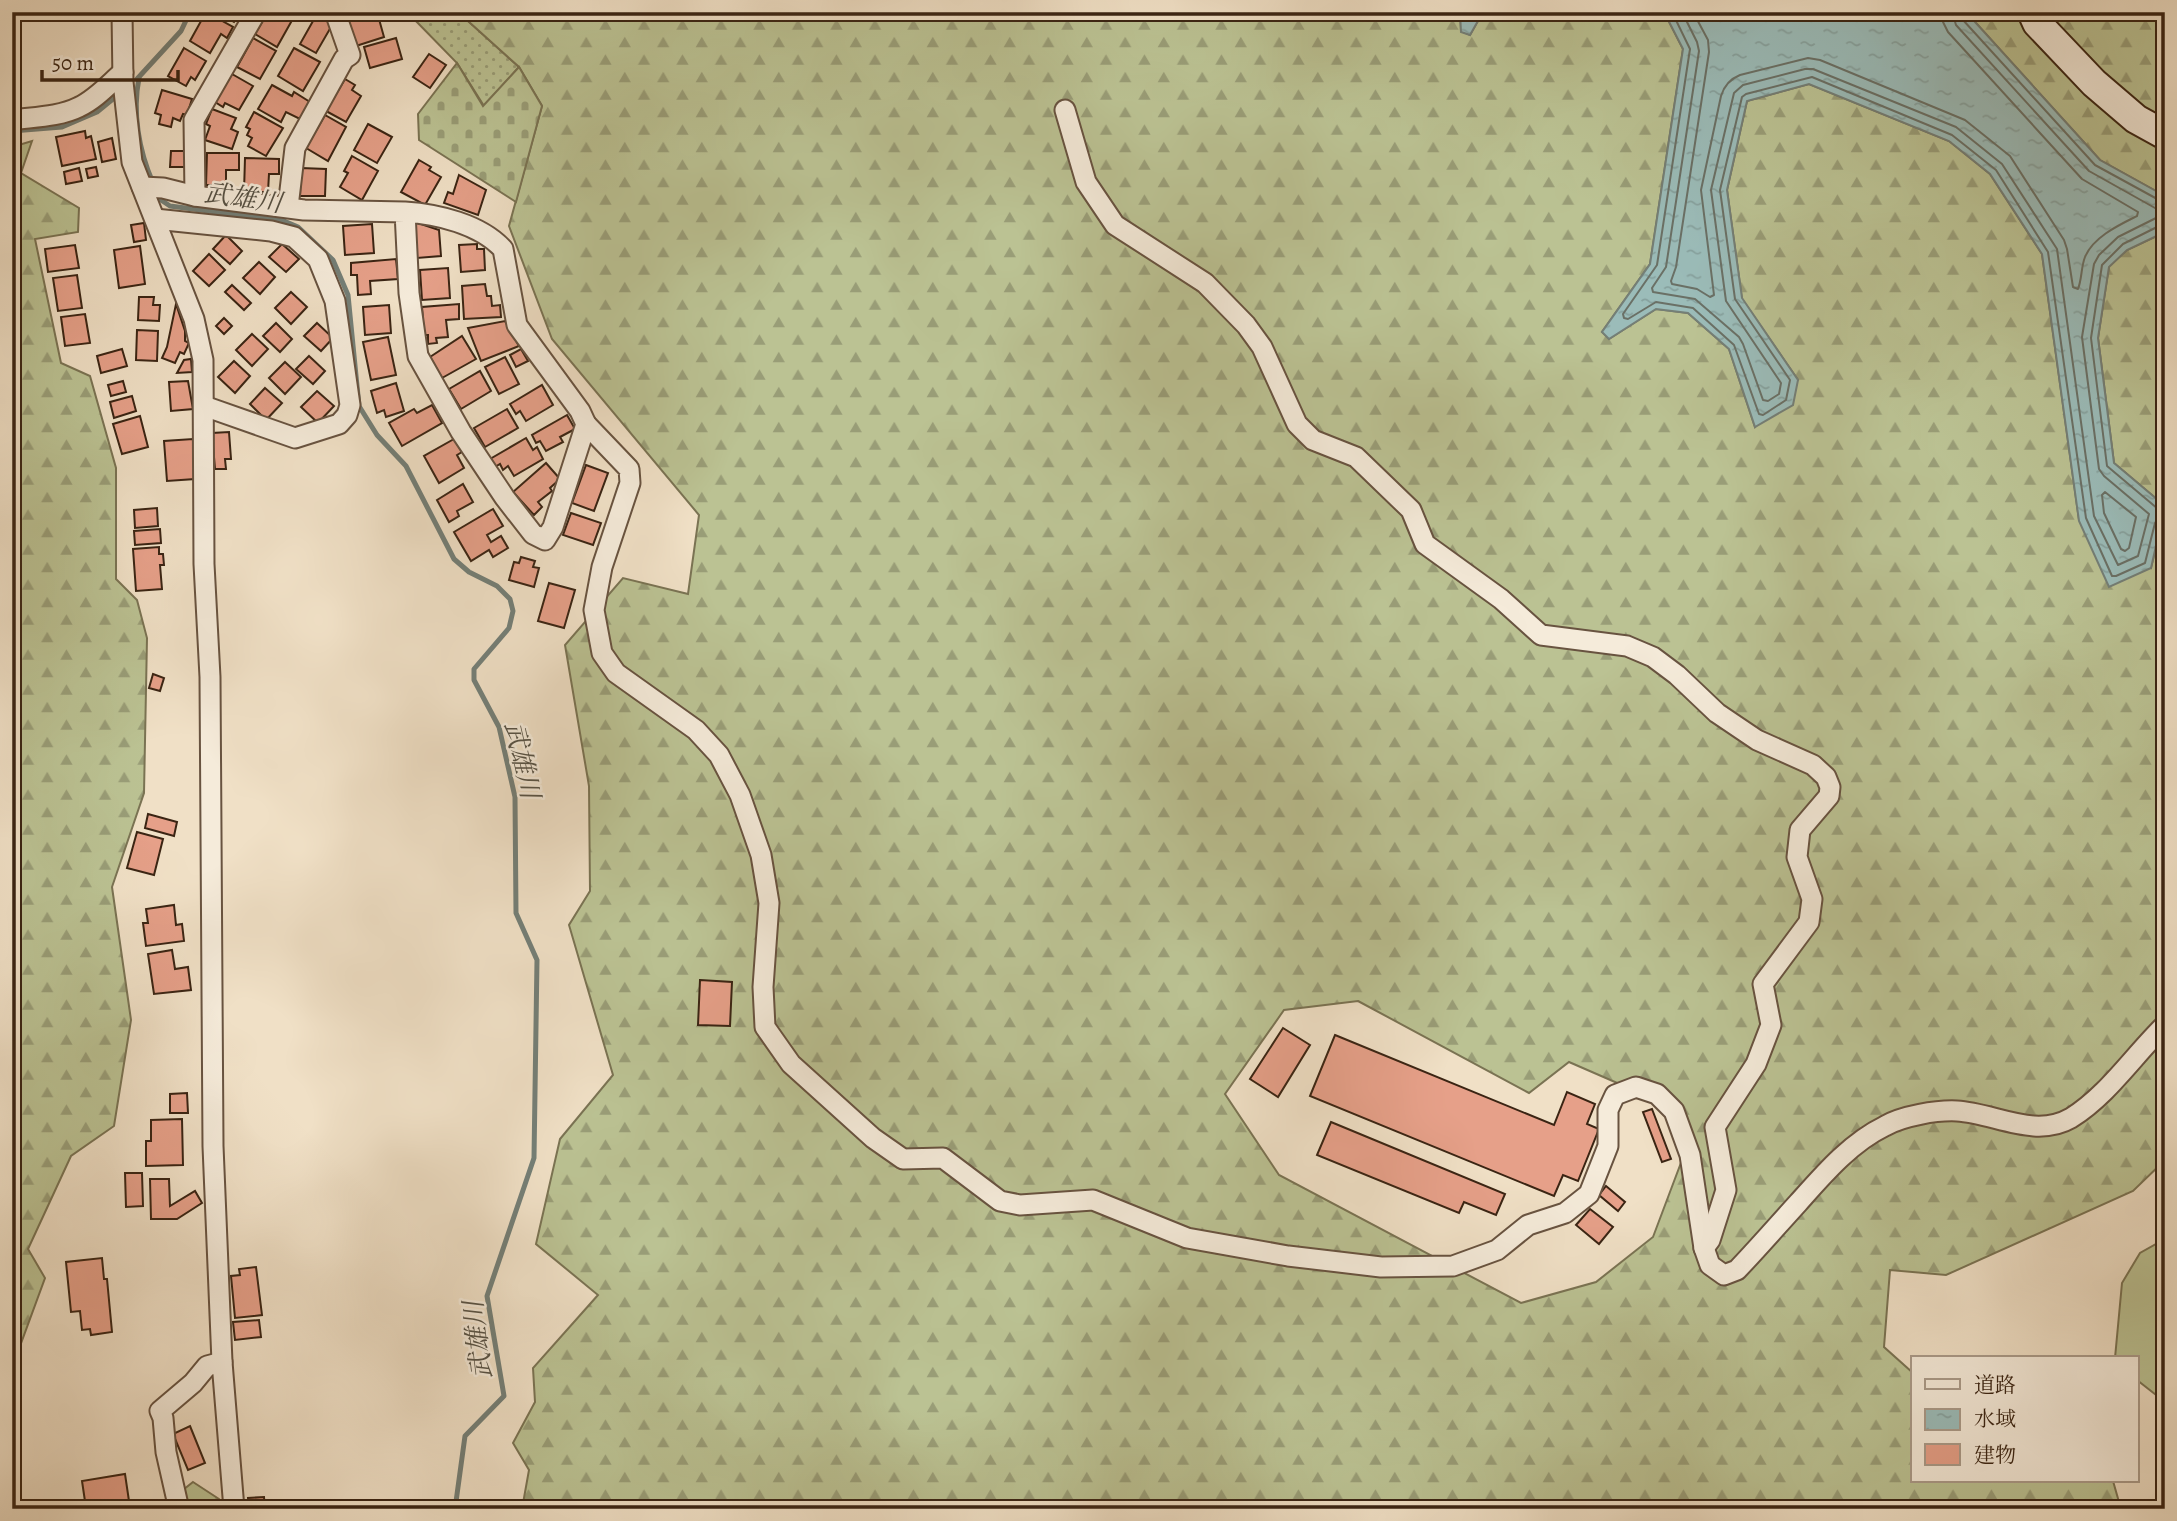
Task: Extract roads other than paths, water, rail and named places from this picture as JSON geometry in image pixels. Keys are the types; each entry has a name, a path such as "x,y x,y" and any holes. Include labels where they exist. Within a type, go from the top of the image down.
{"street":[{"path":"122,12 124,105 132,162 194,319 203,360 213,1146 222,1362 234,1509"},
{"path":"195,196 194,120 256,12"},
{"path":"288,207 295,148 344,59 350,55 335,12"},
{"path":"2032,12 2038,23 2094,83 2136,119 2165,135"},
{"path":"12,120 48,116 78,108 123,77"},
{"path":"1065,110 1086,182 1115,225 1205,283 1246,325 1262,347 1297,424 1314,440 1356,457 1411,510 1425,544 1500,599 1541,635 1627,646 1653,657 1677,675 1717,713 1757,740 1813,765 1826,777 1830,788 1829,796 1800,830 1797,857 1812,899 1809,922 1763,984 1770,1025 1756,1064 1715,1127 1726,1190 1710,1240 1704,1248"},
{"path":"142,187 304,210 425,213 467,226 494,239 503,249 517,325 580,411 586,424 629,469 630,482 602,567 594,610 602,653 616,673 696,730 719,755 740,794 761,855 769,903 763,986 765,1027 791,1064 873,1138 903,1159 943,1158 1000,1201 1020,1205 1093,1200 1187,1238 1288,1256 1381,1267 1452,1266 1497,1250 1528,1225 1565,1213 1588,1194 1608,1146 1608,1110 1615,1095 1636,1087 1657,1094 1674,1111 1690,1156 1704,1248 1710,1265 1724,1275 1737,1270 1826,1172 1860,1142 1886,1125 1926,1114 1957,1111 2033,1126 2052,1126 2069,1119 2094,1100 2165,1025"},
{"path":"405,212 410,293 418,356 461,432 505,498 533,534 545,540 553,527 586,424"},
{"path":"155,219 271,231 294,237 318,259 335,301 350,405 348,415 338,424 295,439 204,406"},
{"path":"181,1509 166,1452 160,1411 194,1383 207,1366 222,1362"}],"water":[{"path":"1460,12 1483,12 1470,35 1461,32"},
{"path":"1664,12 1966,12 2100,160 2165,196 2165,232 2127,250 2109,267 2098,338 2114,463 2165,506 2151,568 2109,587 2079,521 2042,254 1990,174 1949,141 1809,84 1747,101 1727,190 1742,298 1798,380 1793,405 1755,427 1729,349 1688,313 1656,309 1609,339 1602,332 1650,264 1683,49"}],"waterway":[{"name":"武雄川","path":"137,79 181,31 190,12"},
{"name":"武雄川","path":"139,78 136,105 138,132 153,183"},
{"path":"12,131 62,127 97,112 119,94"},
{"name":"武雄川","path":"157,192 161,200 170,206 284,221 298,227 333,260 348,295 359,406 377,435 406,466 454,559 469,572 497,586 510,599 513,611 509,628 474,669 474,680 499,727 515,797 516,913 537,960 534,1158 487,1296 504,1396 465,1436 455,1509"}]}
